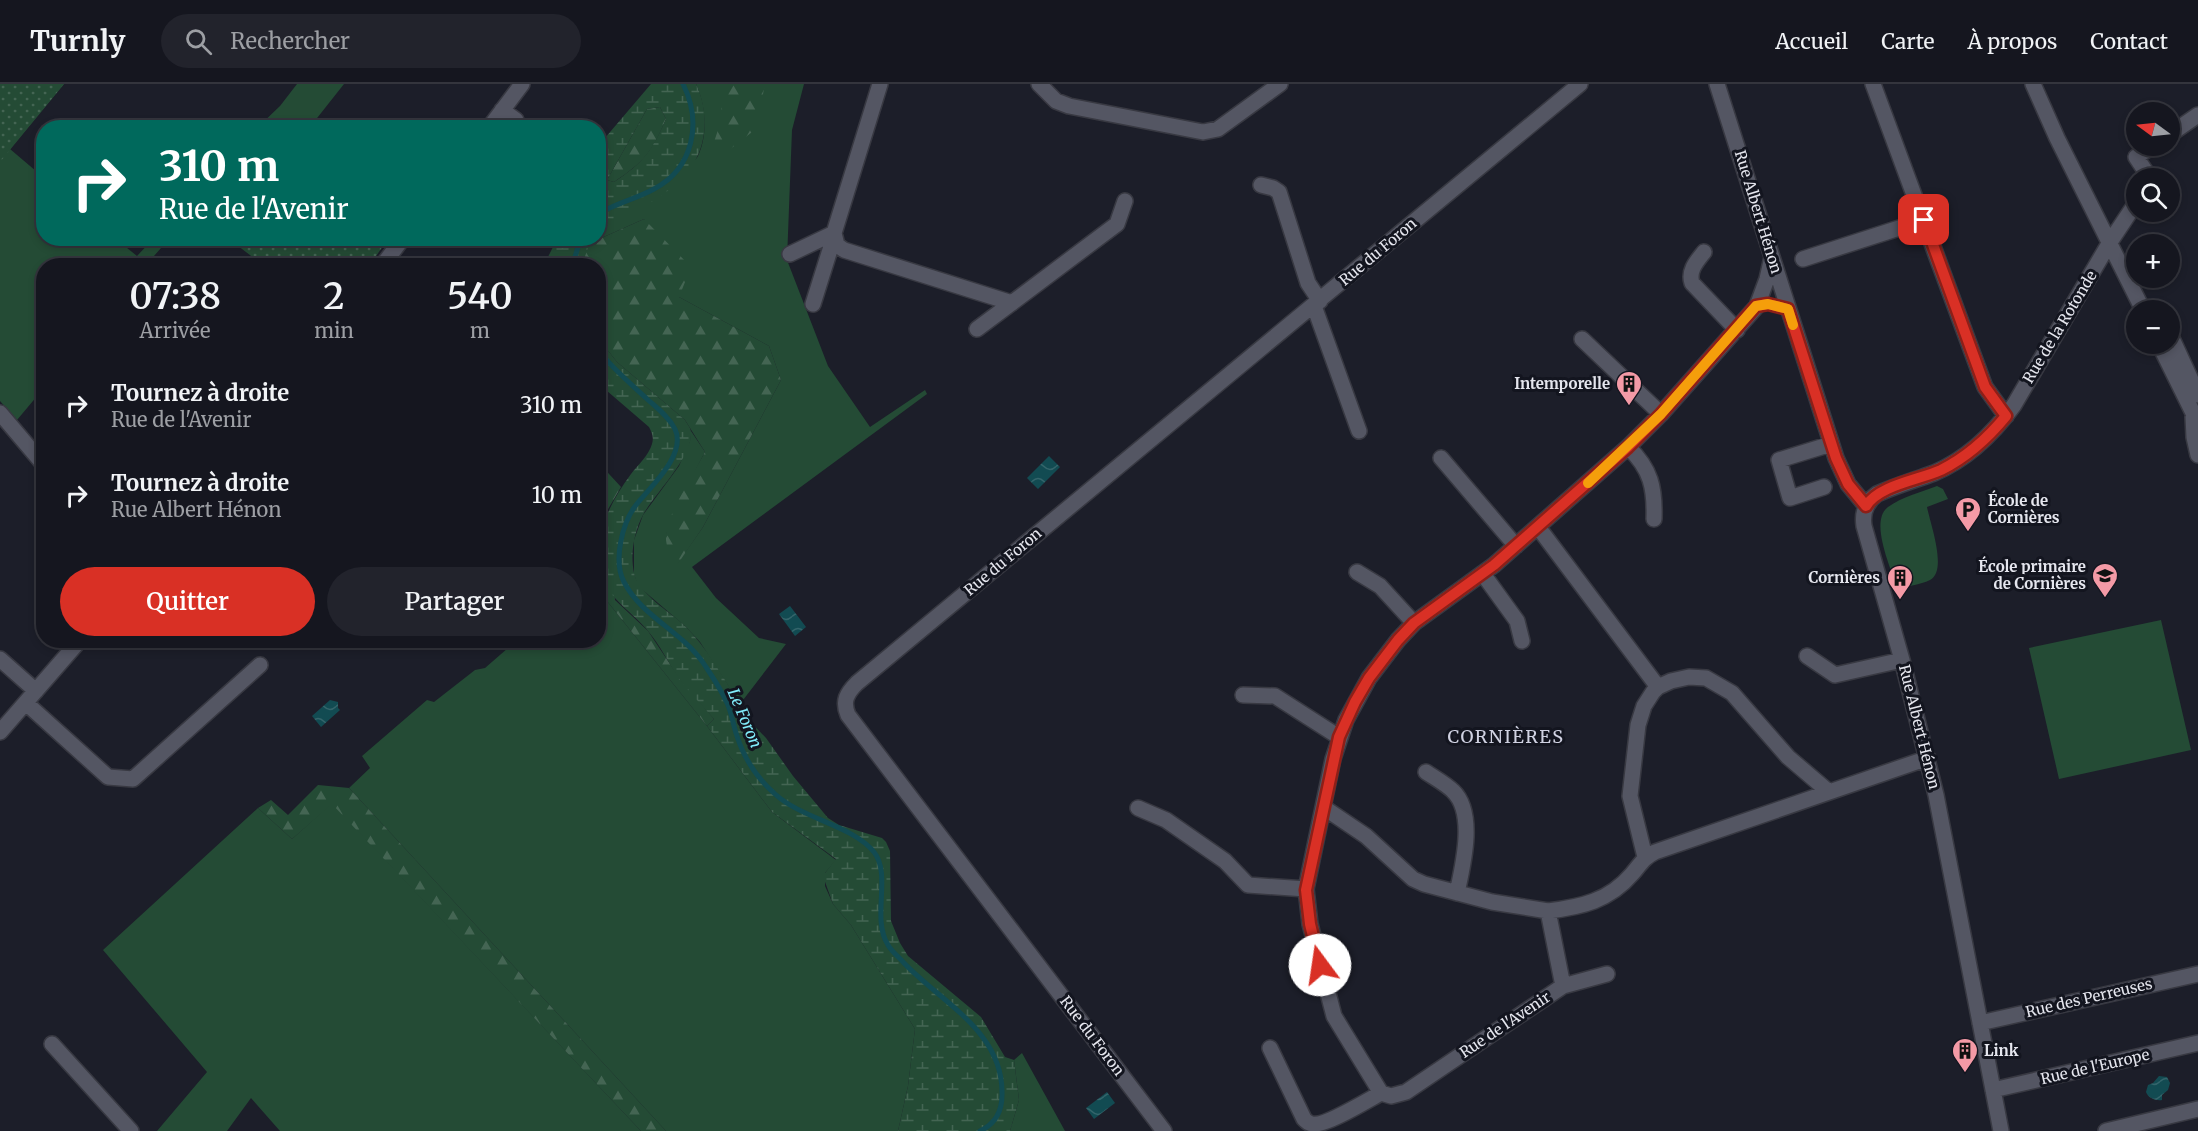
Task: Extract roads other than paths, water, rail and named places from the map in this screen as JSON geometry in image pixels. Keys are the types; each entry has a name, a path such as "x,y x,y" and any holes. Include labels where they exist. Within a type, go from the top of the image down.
{"street":[{"path":"495,120 522,84"},
{"path":"813,304 880,84"},
{"path":"1039,84 1056,101 1069,106 1203,132 1218,129 1280,84"},
{"name":"Rue du Foron","path":"1164,1131 851,719 845,708 845,702 850,690 864,677 1580,84"},
{"name":"Rue Albert Hénon","path":"1717,84 1831,444 1845,477 1866,506 1863,517 1864,526 1928,758 2001,1131"},
{"path":"1873,84 1985,387 2006,416"},
{"path":"2033,84 2138,300"},
{"path":"502,110 516,120"},
{"path":"2180,127 2198,115"},
{"path":"2138,156 2136,157 2143,168"},
{"path":"1261,185 1279,192 1359,431"},
{"path":"977,329 1117,224 1125,201"},
{"name":"Rue de la Rotonde","path":"1866,506 1877,494 1933,473 1962,457 1985,439 2006,416 2126,218"},
{"path":"1803,259 1924,220"},
{"path":"790,254 834,235"},
{"path":"834,235 837,245 844,250 1012,303"},
{"path":"1704,252 1693,267 1690,276 1692,284 1737,330"},
{"path":"1381,1093 1334,1016 1310,924 1306,890 1339,737 1355,702 1369,678 1414,623 1483,574 1628,447 1661,414 1756,306 1767,279 1772,257"},
{"path":"1756,306 1768,304 1788,309"},
{"path":"1582,339 1661,414"},
{"path":"2164,354 2196,420 2194,437 2198,455"},
{"path":"2179,354 2198,395"},
{"path":"0,413 36,456"},
{"path":"1824,487 1790,498 1779,460 1831,444"},
{"path":"1628,447 1641,460 1647,471 1655,496 1654,519"},
{"path":"1441,458 1516,546"},
{"path":"1538,527 1658,687"},
{"path":"1357,572 1380,586 1414,623"},
{"path":"1483,574 1517,621 1522,641"},
{"path":"0,732 73,648"},
{"path":"1807,656 1835,675 1902,660"},
{"path":"0,659 31,697 108,777 133,779 260,665"},
{"path":"1645,857 1630,796 1638,725 1644,706 1658,687 1671,681 1689,677 1706,678 1722,686 1741,702 1788,757 1829,792"},
{"path":"1243,695 1275,696 1339,737"},
{"path":"1323,807 1366,836 1413,879 1492,902 1548,911 1579,908 1616,890 1645,857 1928,758"},
{"path":"1426,772 1454,792 1461,802 1464,815 1465,858 1457,892"},
{"path":"1138,808 1166,820 1226,861 1248,885 1306,890"},
{"name":"Rue de l'Avenir","path":"1270,1048 1275,1054 1304,1119 1314,1125 1336,1117 1381,1093 1391,1096 1406,1092 1563,986 1548,911"},
{"path":"1563,986 1607,974"},
{"name":"Rue des Perreuses","path":"1980,1023 2198,974"},
{"name":"Rue de l'Europe","path":"1993,1090 2198,1043"},
{"path":"52,1044 131,1131"},
{"path":"2106,1131 2198,1109"}],"water":[{"path":"1049,456 1060,467 1038,489 1027,478"},
{"path":"790,606 806,627 795,636 779,614"},
{"path":"330,700 338,702 340,710 321,727 312,716"},
{"path":"2159,1076 2167,1077 2170,1083 2168,1090 2162,1095 2162,1100 2150,1097 2146,1092 2148,1085"},
{"path":"1107,1092 1115,1103 1094,1119 1086,1108"}],"waterway":[{"name":"Le Foron","path":"606,210 640,196 668,180 686,157 693,128 689,99 683,84"},
{"name":"Le Foron","path":"575,258 578,246"},
{"name":"Le Foron","path":"606,359 666,417 675,429 677,439 672,460 636,505 623,532 619,564 624,582 641,605 685,643 704,664 727,703 744,752 752,768 763,782 786,803 853,835 874,852 881,872 881,922 888,945 919,978 968,1020 993,1053 1000,1073 1002,1101 994,1121 980,1131"}],"place":[{"name":"Intemporelle","path":"1629,407"},
{"name":"École de Cornières","path":"1968,533"},
{"name":"École primaire de Cornières","path":"2105,599"},
{"name":"Cornières","path":"1900,601"},
{"name":"Link","path":"1965,1074"}],"district":[{"name":"CORNIÈRES","path":"1506,737"}]}
